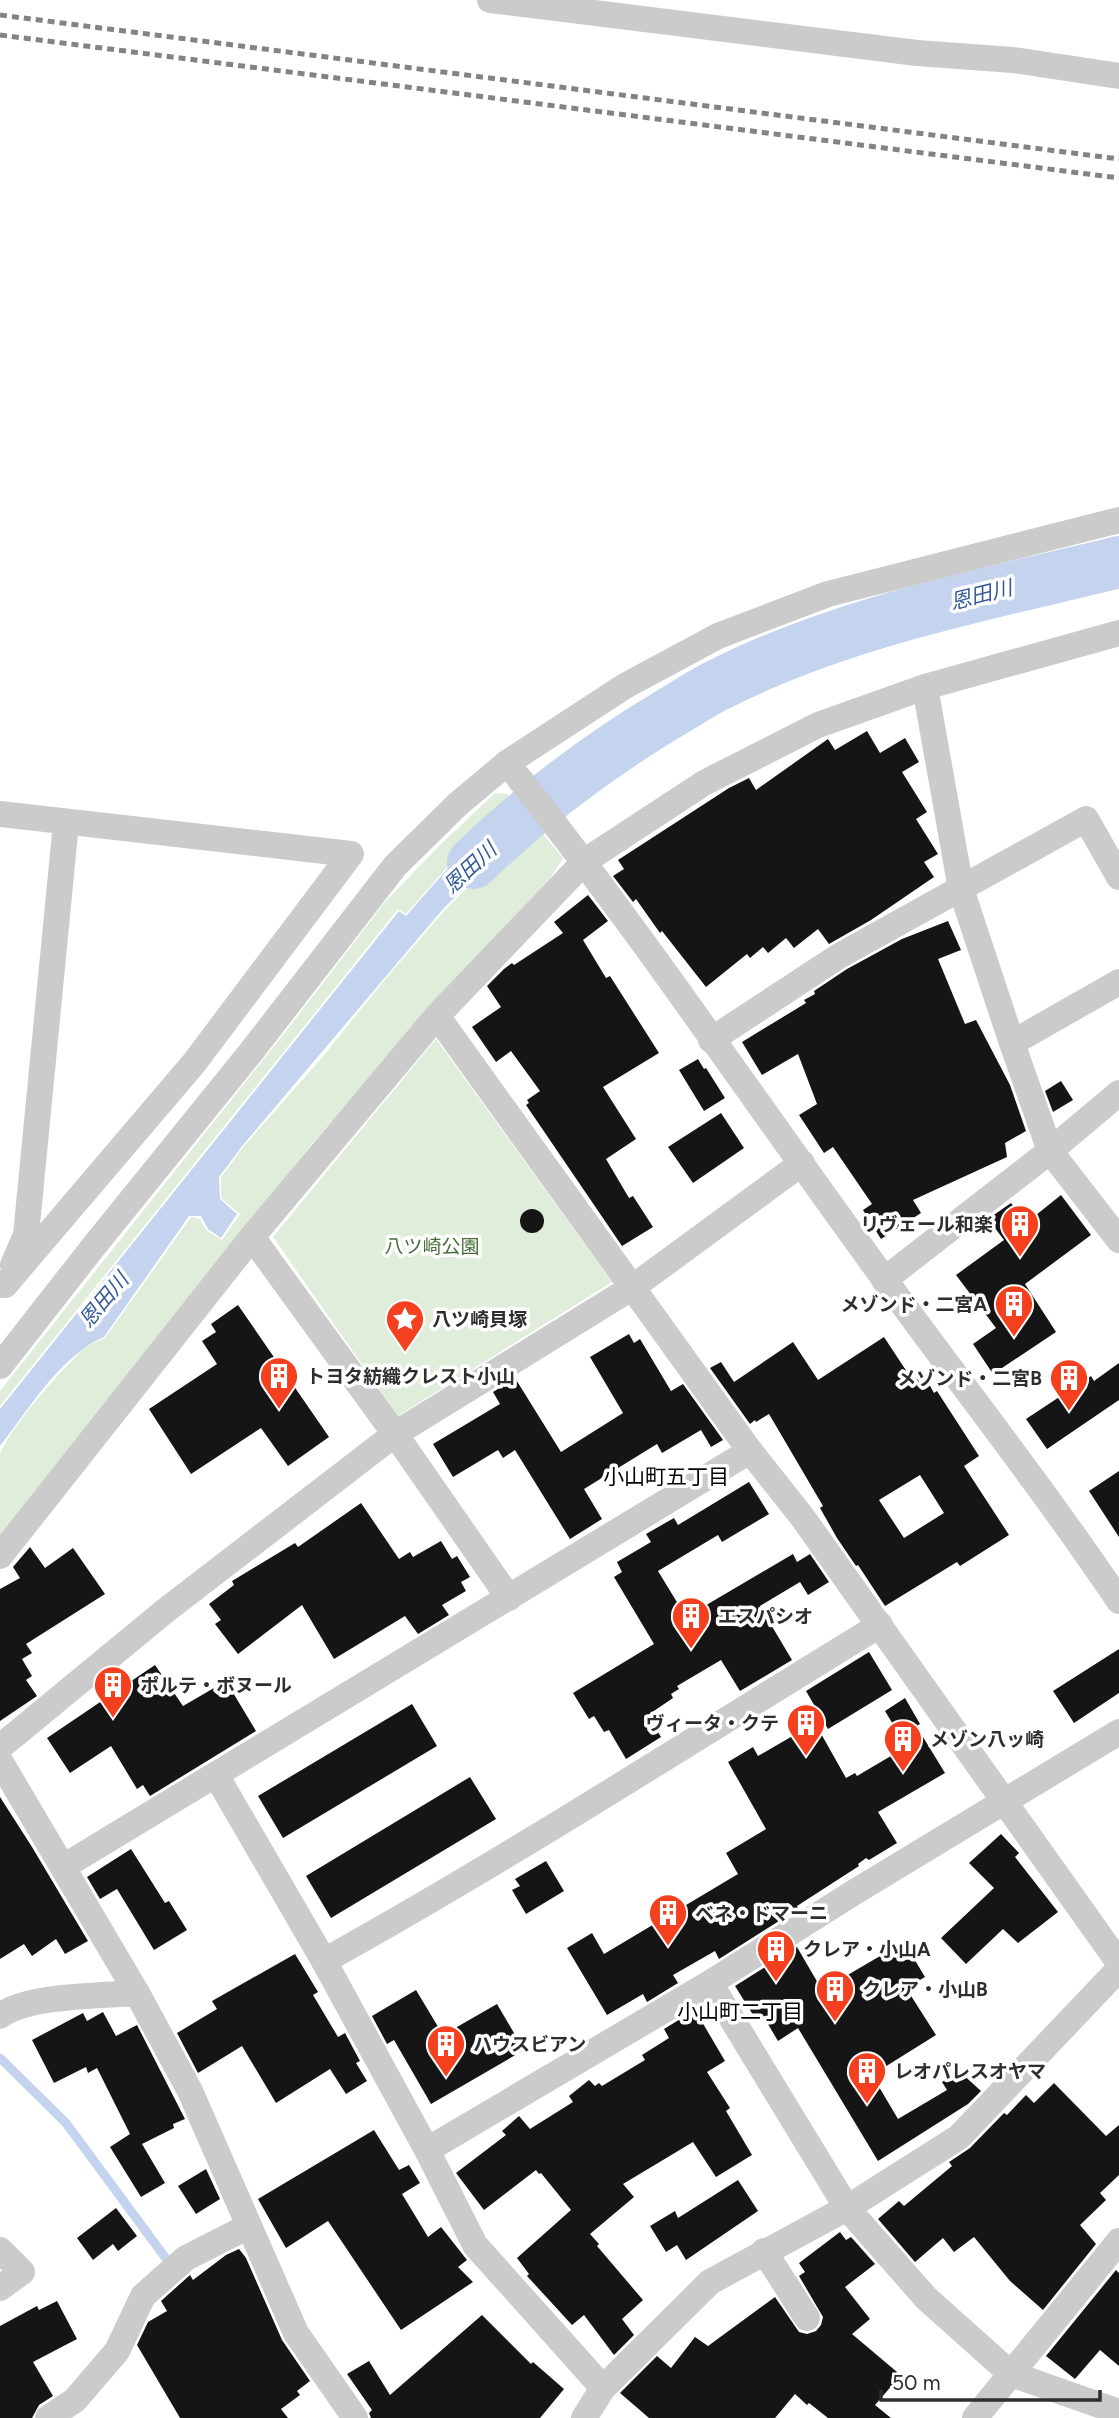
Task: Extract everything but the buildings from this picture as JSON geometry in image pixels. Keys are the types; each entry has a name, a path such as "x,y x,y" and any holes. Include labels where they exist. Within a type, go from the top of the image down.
{"street":[{"path":"489,0 917,53 1013,60 1119,76"},
{"path":"0,1366 93,1246 251,1052 395,866 458,804 507,763 625,687 718,636 828,594 1119,520"},
{"path":"0,1556 252,1237 437,1016 584,861 704,783 818,725 925,687 1119,633"},
{"path":"925,687 961,889 1012,1043 1050,1151 1119,1240"},
{"path":"507,763 584,861 884,1280 1076,1537 1119,1601"},
{"path":"0,814 351,854 194,1063 2,1287"},
{"path":"711,1040 839,956 1086,819 1119,877"},
{"path":"2,1287 26,1235 66,823"},
{"path":"1012,1043 1119,982"},
{"path":"437,1016 750,1451 803,1518 880,1625 1119,1966 959,2137 847,2208 710,2282 603,2389 584,2418"},
{"path":"884,1280 1050,1151 1119,1093"},
{"path":"0,1747 165,1611 396,1434 633,1286 802,1163"},
{"path":"252,1237 396,1434 509,1598"},
{"path":"63,1867 750,1451"},
{"path":"324,1961 529,1842 880,1625"},
{"path":"427,2150 710,1983 1119,1732"},
{"path":"0,1761 137,1993 190,2091 296,2333 355,2418"},
{"path":"216,1775 324,1961 427,2150 475,2245 603,2389"},
{"path":"710,1983 847,2208 926,2298 1012,2374 1119,2412"},
{"path":"0,2016 10,2008 57,1999 137,1993"},
{"path":"48,2418 75,2400 117,2351 143,2296 186,2258 249,2226"},
{"path":"975,2418 1119,2241"},
{"path":"0,2250 22,2272 0,2288"},
{"path":"764,2252 807,2318"}],"green space":[{"path":"495,793 507,794 514,803 455,858 406,914 398,909 0,1406 0,1391 385,902"},
{"path":"537,827 563,858 551,877 431,1006 312,1144 0,1538 0,1455 25,1415 76,1356 105,1338 191,1217 200,1219 207,1231 222,1240 240,1214 221,1198 221,1177 244,1146 445,910 474,881"},
{"name":"八ツ崎公園","path":"436,1039 612,1282 398,1416 273,1237"}],"water":[{"path":"515,804 535,826 472,880 443,909 243,1145 219,1177 220,1199 237,1214 221,1238 208,1229 201,1216 189,1216 104,1337 73,1357 59,1370 0,1446 0,1409 399,911 406,916 456,859"}],"waterway":[{"name":"恩田川","path":"473,863 543,801 592,764 643,729 720,684 768,662 866,626 967,598 1119,562"},
{"path":"0,2058 66,2123 170,2264"}],"railway":[{"path":"0,15 1119,159"},
{"path":"0,35 1119,178"}],"place":[{"name":"リヴェール和楽","path":"1020,1258"},
{"name":"メゾンド・二宮A","path":"1014,1338"},
{"name":"八ツ崎貝塚","path":"405,1353"},
{"name":"トヨタ紡織クレスト小山","path":"279,1410"},
{"name":"メゾンド・二宮B","path":"1069,1412"},
{"name":"エスパシオ","path":"691,1650"},
{"name":"ポルテ・ボヌール","path":"113,1719"},
{"name":"ヴィータ・クテ","path":"806,1757"},
{"name":"メゾン八ッ崎","path":"903,1773"},
{"name":"ベネ・ドマーニ","path":"668,1947"},
{"name":"クレア・小山A","path":"776,1983"},
{"name":"クレア・小山B","path":"835,2023"},
{"name":"ハウスビアン","path":"446,2078"},
{"name":"レオパレスオヤマ","path":"867,2105"}],"district":[{"name":"小山町五丁目","path":"666,1477"},
{"name":"小山町二丁目","path":"740,2012"}]}
